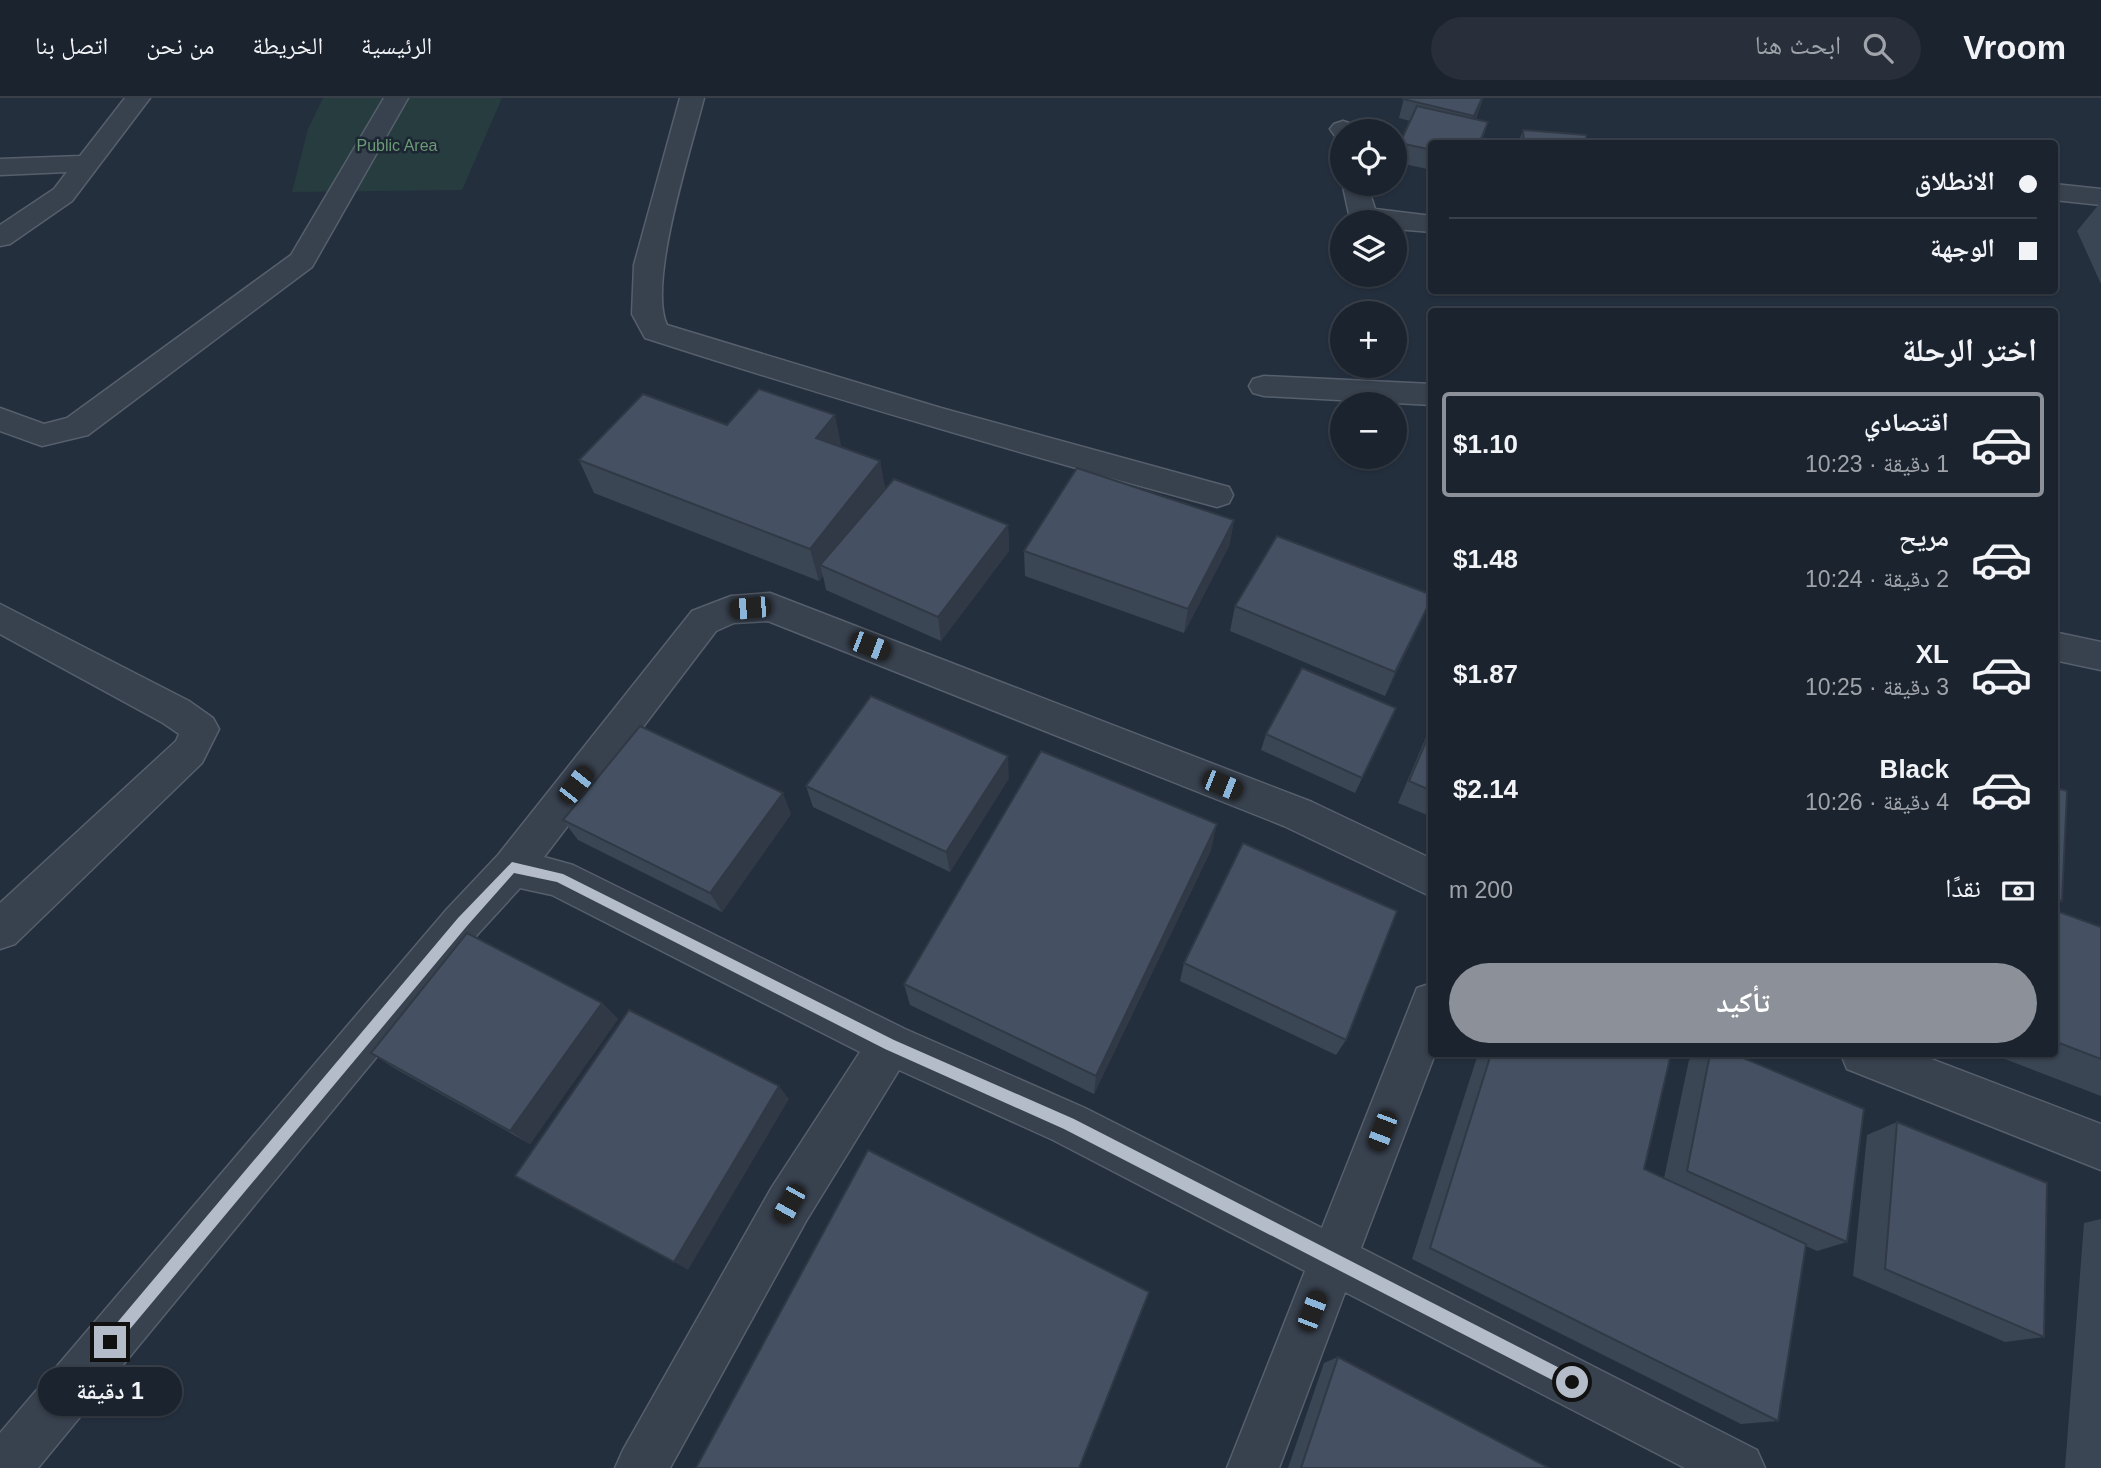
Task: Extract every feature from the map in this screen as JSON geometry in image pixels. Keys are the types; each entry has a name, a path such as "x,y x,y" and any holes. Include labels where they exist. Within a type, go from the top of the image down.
{"street":[{"path":"0,238 63,195 138,98"},
{"path":"0,419 42,435 77,427 302,261 396,98"},
{"path":"692,98 648,265 647,314 655,331 1030,445 1217,495"},
{"path":"0,167 88,163"},
{"path":"2058,192 2101,197"},
{"path":"1358,196 1363,214 1392,221 1428,224"},
{"path":"1264,386 1428,396"},
{"path":"4,1468 453,932 512,868 704,621 731,610 770,607 1298,814 1428,877"},
{"path":"0,618 176,712 200,729 189,752 0,930"},
{"path":"2058,623 2101,631"},
{"path":"2058,647 2101,656"},
{"path":"512,868 559,877 890,1044 1069,1124 1739,1468"},
{"path":"1253,1468 1428,1013"},
{"path":"641,1468 789,1204 890,1044"},
{"path":"1871,1057 2101,1147"}],"green space":[{"name":"Public Area","path":"323,98 502,98 462,190 292,192 308,129"}],"building":[{"path":"1404,98 1482,98 1474,116"},
{"path":"1417,106 1488,122 1481,140 1428,140 1428,149 1407,145 1407,128"},
{"path":"1523,130 1586,135 1587,140 1524,140"},
{"path":"759,389 835,415 816,438 880,461 810,549 579,460 643,394 727,425"},
{"path":"1077,468 1234,520 1188,609 1024,551"},
{"path":"894,479 1008,525 938,617 820,565"},
{"path":"1277,536 1428,593 1428,606 1395,672 1235,606"},
{"path":"1302,668 1396,708 1362,778 1266,734"},
{"path":"871,696 1008,756 946,852 806,786"},
{"path":"640,726 783,793 710,893 563,820"},
{"path":"1428,737 1428,789 1409,781"},
{"path":"1041,751 1217,824 1096,1076 904,984"},
{"path":"2058,788 2067,791 2062,901 2058,900"},
{"path":"1243,843 1397,911 1346,1040 1184,963"},
{"path":"2058,911 2101,927 2101,1059 2058,1043"},
{"path":"467,933 602,1003 510,1131 371,1053"},
{"path":"629,1010 779,1086 674,1262 515,1176"},
{"path":"1490,1057 1670,1057 1644,1169 1806,1244 1778,1421 1430,1248"},
{"path":"1709,1057 1741,1057 1864,1109 1847,1242 1687,1171"},
{"path":"1897,1122 2047,1183 2044,1337 1885,1269"},
{"path":"868,1150 1149,1292 1079,1468 696,1468"},
{"path":"1338,1357 1549,1468 1301,1468"}],"route":[{"path":"110,1342 462,922 512,868 559,877 890,1044 1069,1124 1572,1382"}]}
